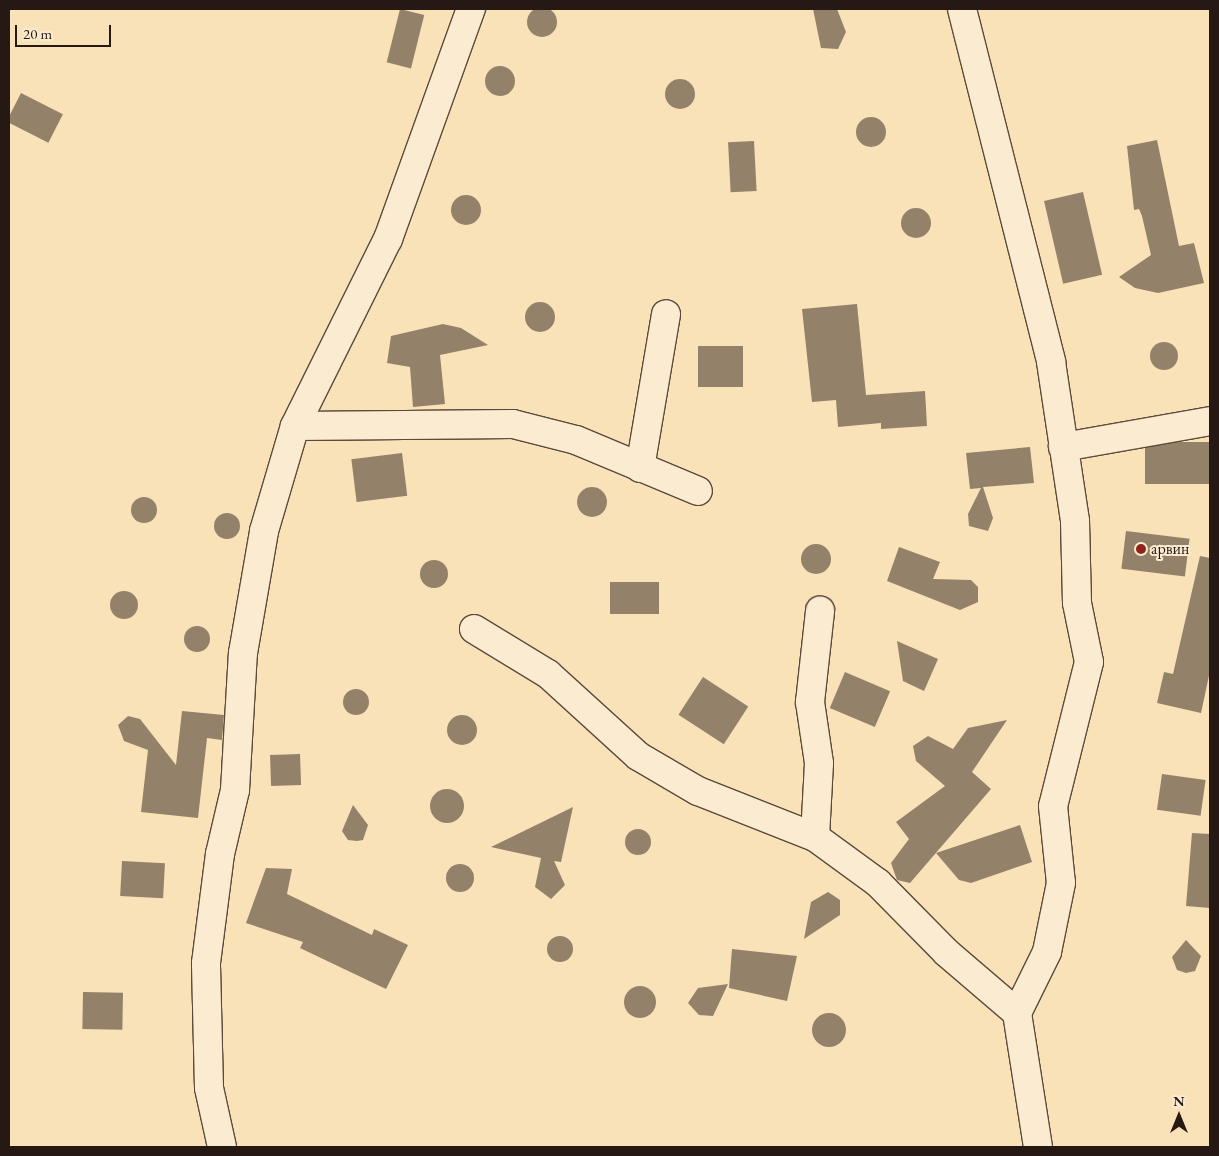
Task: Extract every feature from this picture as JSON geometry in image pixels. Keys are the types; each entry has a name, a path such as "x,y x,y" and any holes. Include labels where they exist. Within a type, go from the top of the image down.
{"street":[{"path":"222,1147 209,1088 206,963 220,854 235,790 243,653 264,531 295,426 388,239 471,9"},
{"path":"962,9 1051,362 1074,521 1077,603 1089,662 1053,806 1061,883 1047,952 1016,1013 1038,1147"},
{"path":"640,468 666,314"},
{"path":"1063,447 1210,421"},
{"path":"295,426 513,424 576,440 698,491"},
{"path":"815,837 819,764 810,702 820,611"},
{"path":"474,629 548,674 638,756 698,791 815,837 878,883 947,953 1016,1013"}],"building":[{"path":"542,7 553,11 557,22 553,33 542,37 531,33 527,22 531,11"},
{"path":"400,9 424,15 411,68 387,62"},
{"path":"813,9 837,9 846,32 838,49 821,48"},
{"path":"500,66 511,70 515,81 511,92 500,96 489,92 485,81 489,70"},
{"path":"680,79 691,83 695,94 691,105 680,109 669,105 665,94 669,83"},
{"path":"21,93 63,114 48,143 9,123 9,117"},
{"path":"871,117 882,121 886,132 882,143 871,147 860,143 856,132 860,121"},
{"path":"1157,140 1179,246 1194,243 1204,283 1158,293 1135,288 1119,277 1151,255 1142,216 1139,209 1134,210 1127,146"},
{"path":"754,141 757,191 731,192 728,142"},
{"path":"1083,192 1102,275 1063,284 1044,201"},
{"path":"466,195 477,199 481,210 477,221 466,225 455,221 451,210 455,199"},
{"path":"916,208 927,212 931,223 927,234 916,238 905,234 901,223 905,212"},
{"path":"540,302 551,306 555,317 551,328 540,332 529,328 525,317 529,306"},
{"path":"857,304 866,395 925,391 927,426 881,429 881,423 838,427 836,400 812,402 802,309"},
{"path":"443,324 461,328 488,345 440,355 445,404 413,407 410,367 387,363 391,336"},
{"path":"1164,342 1174,346 1178,356 1174,366 1164,370 1154,366 1150,356 1154,346"},
{"path":"698,346 743,346 743,387 698,387"},
{"path":"1145,442 1210,442 1210,484 1145,484"},
{"path":"1030,447 1034,483 983,487 993,518 988,531 969,526 968,514 981,488 970,489 966,453"},
{"path":"402,453 407,496 357,502 351,459"},
{"path":"592,487 602,492 607,502 602,512 592,517 582,512 577,502 582,492"},
{"path":"144,497 154,500 157,510 154,520 144,523 134,520 131,510 134,500"},
{"path":"227,513 237,516 240,526 237,536 227,539 217,536 214,526 217,516"},
{"path":"1126,531 1190,539 1185,577 1121,569"},
{"path":"816,544 827,548 831,559 827,570 816,574 805,570 801,559 805,548"},
{"path":"899,547 940,562 933,579 971,580 978,587 978,602 960,610 887,581"},
{"path":"1200,556 1210,558 1210,671 1201,713 1157,703 1164,672 1173,674"},
{"path":"434,560 444,564 448,574 444,584 434,588 424,584 420,574 424,564"},
{"path":"610,582 659,582 659,614 610,614"},
{"path":"124,591 134,595 138,605 134,615 124,619 114,615 110,605 114,595"},
{"path":"197,626 206,630 210,639 206,648 197,652 188,648 184,639 188,630"},
{"path":"897,641 938,659 924,691 903,681"},
{"path":"845,672 890,691 875,727 830,708"},
{"path":"703,677 748,706 724,744 678,715"},
{"path":"356,689 366,692 369,702 366,712 356,715 346,712 343,702 346,692"},
{"path":"182,711 224,715 222,740 207,738 198,818 141,812 148,750 124,741 118,725 128,716 140,719 176,765"},
{"path":"462,715 473,719 477,730 473,741 462,745 451,741 447,730 451,719"},
{"path":"1007,720 972,772 991,789 910,883 897,880 891,863 909,839 896,822 945,786 916,761 913,746 928,736 953,749 968,728"},
{"path":"300,754 301,785 271,786 270,755"},
{"path":"1162,774 1206,780 1201,816 1157,810"},
{"path":"447,789 459,794 464,806 459,818 447,823 435,818 430,806 435,794"},
{"path":"353,805 368,825 363,840 348,840 342,831"},
{"path":"573,807 561,862 554,861 565,885 551,899 535,887 541,858 491,847"},
{"path":"1020,825 1032,862 971,883 959,880 936,853"},
{"path":"638,829 647,833 651,842 647,851 638,855 629,851 625,842 629,833"},
{"path":"1192,833 1210,834 1210,908 1186,906"},
{"path":"122,861 165,863 163,898 120,896"},
{"path":"460,864 470,868 474,878 470,888 460,892 450,888 446,878 450,868"},
{"path":"266,868 292,869 287,894 372,935 374,929 408,945 386,989 300,948 303,942 246,923"},
{"path":"828,892 840,900 840,915 804,939 811,902"},
{"path":"560,936 570,939 573,949 570,959 560,962 550,959 547,949 550,939"},
{"path":"1186,940 1201,956 1195,971 1186,973 1177,970 1172,957"},
{"path":"732,949 797,956 787,1001 729,988"},
{"path":"728,984 713,1016 699,1015 688,1003 698,988"},
{"path":"640,986 646,987 651,991 655,996 655,1008 651,1013 646,1017 640,1018 634,1017 629,1013 625,1008 624,1002 625,996 629,991 634,987"},
{"path":"83,992 123,993 122,1030 82,1029"},
{"path":"829,1013 841,1018 846,1030 841,1042 829,1047 817,1042 812,1030 817,1018"}],"place":[{"name":"арвин","path":"1141,549"}]}
